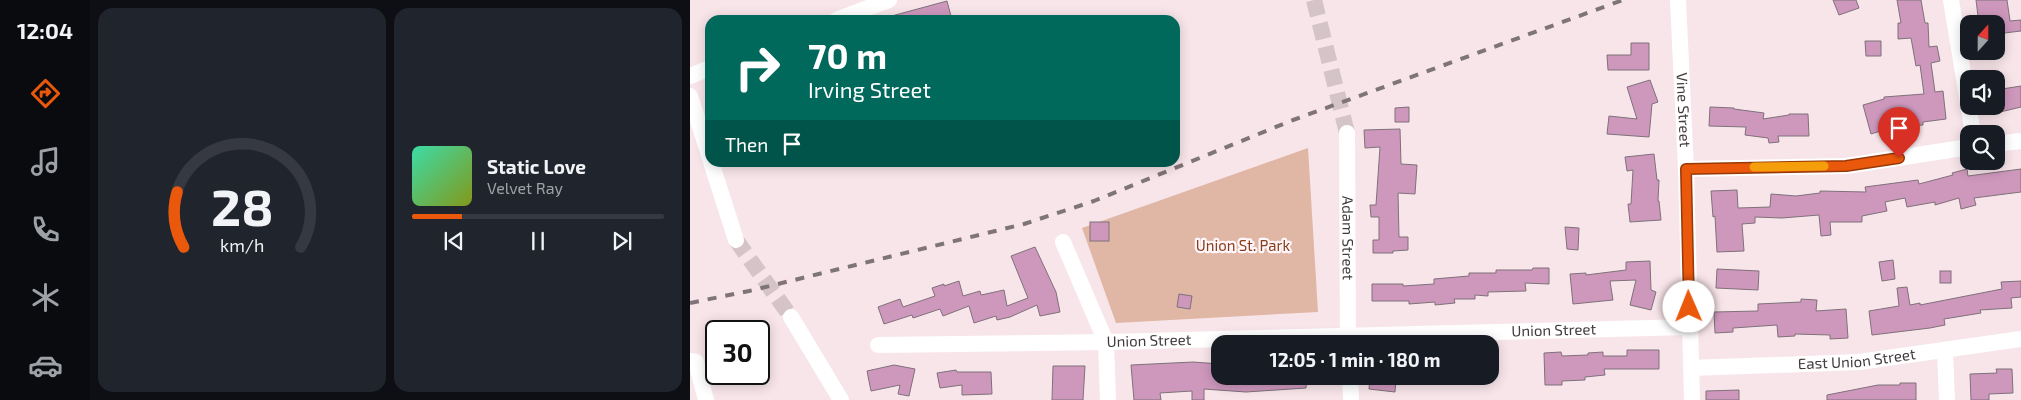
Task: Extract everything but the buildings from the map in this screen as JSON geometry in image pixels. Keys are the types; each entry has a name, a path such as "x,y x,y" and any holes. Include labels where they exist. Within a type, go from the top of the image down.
{"street":[{"path":"849,15 889,0"},
{"name":"Vine Street","path":"1678,0 1686,169 1692,400"},
{"path":"1951,0 1972,125"},
{"path":"690,76 705,70"},
{"path":"690,96 705,142"},
{"name":"Adam Street","path":"1347,133 1348,335"},
{"path":"2005,143 2021,141"},
{"path":"1686,169 1846,166 1960,148"},
{"path":"713,167 736,240"},
{"path":"1063,242 1106,342 1108,400"},
{"path":"791,316 841,400"},
{"name":"Union Street","path":"1479,335 1689,327"},
{"name":"East Union Street","path":"1691,368 1859,362 2021,339"},
{"name":"Union Street","path":"878,345 1211,341"},
{"path":"1945,351 1947,400"},
{"path":"693,362 706,400"},
{"path":"1350,385 1350,400"}],"green space":[{"name":"Union St. Park","path":"1308,148 1318,312 1116,323 1082,228"}],"tunnel":[{"path":"1314,0 1347,133"},
{"path":"736,240 791,317"}],"railway":[{"path":"1180,166 1293,120 1623,0"},
{"path":"690,303 749,291 1024,224 1094,201 1178,167"}],"slow traffic":[{"path":"1754,167 1824,166"}],"route":[{"path":"1689,307 1686,169 1846,166 1899,158"}]}
